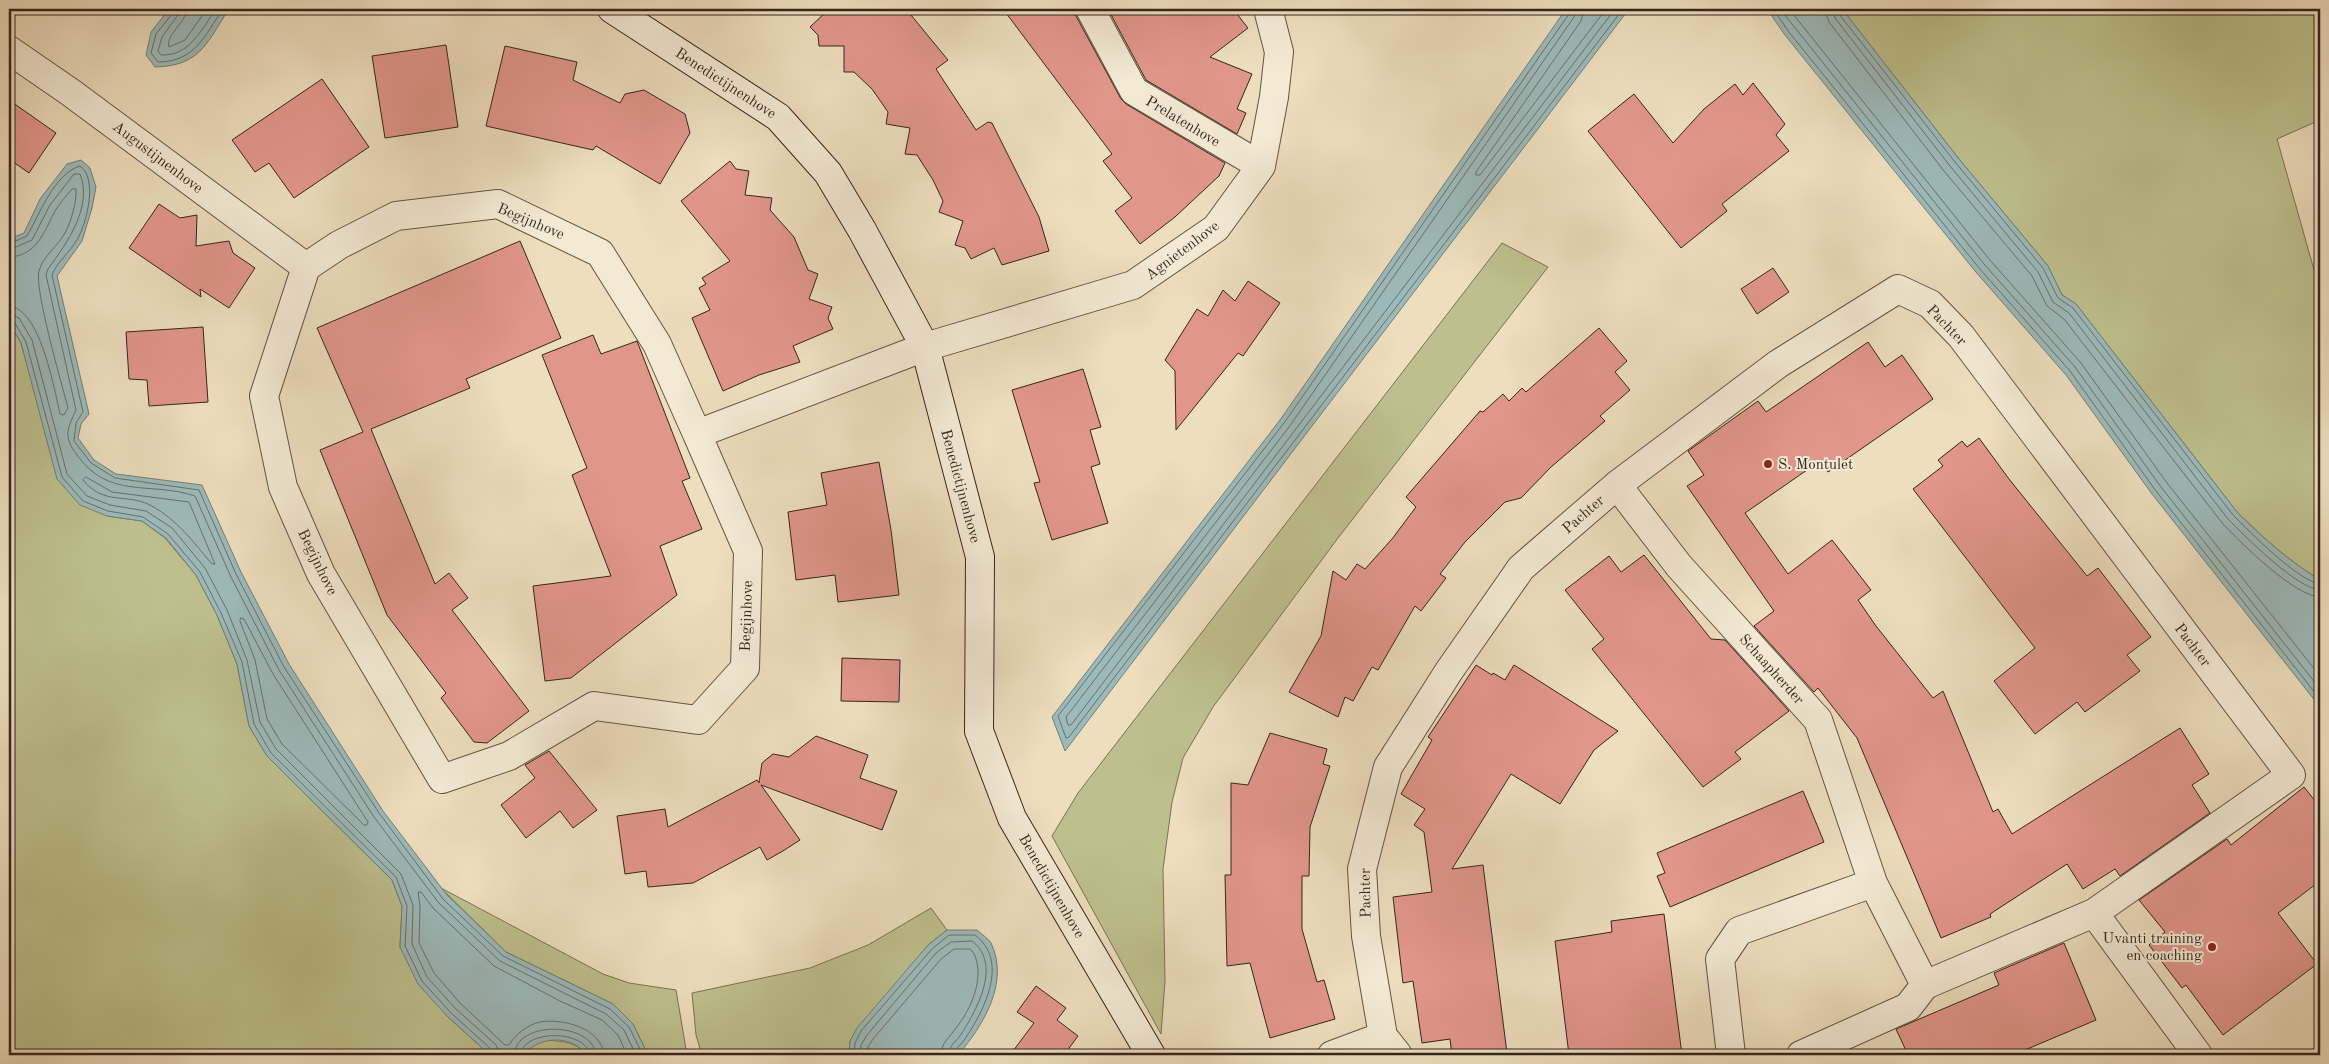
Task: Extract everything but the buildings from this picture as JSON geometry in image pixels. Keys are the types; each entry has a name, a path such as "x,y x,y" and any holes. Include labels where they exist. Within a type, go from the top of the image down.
{"street":[{"name":"Benedictijnenhove","path":"612,9 778,117 828,174 862,230 925,347 980,557 979,731 1012,818 1152,1055"},
{"name":"Prelatenhove","path":"1090,9 1134,92 1261,166"},
{"name":"Agnietenhove","path":"925,347 1133,285 1216,228 1261,166 1274,97 1279,52 1268,9"},
{"name":"Augustijnenhove","path":"9,50 70,92 306,267"},
{"name":"Begijnhove","path":"498,204 600,253 657,344 697,434 748,550 745,668 698,720 594,706 509,756 442,779 321,574 283,487 264,396 306,267 339,245 396,216 498,204"},
{"name":"Pachter","path":"1390,1045 1366,936 1362,869 1388,767 1449,671 1521,568 1617,484 1778,364 1898,289 1930,304 1961,336 2291,774 2094,913"},
{"path":"697,434 925,347"},
{"name":"Schaapherder","path":"1617,484 1679,566 1818,720 1873,883 1925,985"},
{"path":"1731,1055 1720,960 1739,931 1873,883"},
{"path":"1801,1055 1908,1007 1925,985 2094,913 2198,1055"},
{"path":"1332,1055 1390,1045"}],"green space":[{"path":"1842,9 2320,9 2320,120 2277,139 2320,291 2320,475 2316,494 2320,496 2320,580 2277,549 2237,512 2076,304 2062,295 2048,266 1959,159"},
{"path":"1502,243 1548,267 1338,538 1213,707 1183,758 1172,802 1163,869 1165,981 1161,1034 1052,836 1078,793"},
{"path":"9,322 21,343 36,394 107,516 142,521 165,538 196,575 217,615 237,664 249,726 267,756 392,880 402,906 400,947 447,1016 490,1055 9,1055"},
{"path":"441,888 603,974 629,983 676,990 687,1055 648,1055 633,1024 613,1004 506,952"},
{"path":"931,908 947,930 928,945 850,1041 849,1055 702,1055 696,1035 692,993 810,968 868,945"},
{"path":"544,1040 573,1044 586,1055 524,1055 529,1048"}],"water":[{"path":"169,9 229,9 208,42 193,57 170,66 155,67 146,55 151,32"},
{"path":"1566,9 1629,9 1065,751 1052,717 1280,420"},
{"path":"1767,9 1842,9 1959,159 2048,266 2062,295 2076,304 2237,512 2277,549 2320,580 2320,707 2152,494 2066,375 1975,271 1785,35"},
{"path":"81,160 90,168 96,187 92,208 82,241 57,276 89,414 81,424 78,438 94,460 116,474 202,485 241,572 289,664 383,811 447,895 506,952 613,1004 633,1024 648,1055 586,1055 573,1043 555,1040 537,1044 524,1055 490,1055 447,1016 418,984 400,947 402,906 392,880 267,756 249,726 237,664 217,615 196,575 166,538 142,521 107,516 80,505 57,479 21,343 9,322 9,239 24,233 40,199 67,164"},
{"path":"947,930 977,930 991,943 996,958 996,988 991,1003 976,1031 958,1055 849,1055 850,1041 857,1028 928,945"}],"place":[{"name":"S. Montulet","path":"1768,464"},
{"name":"Uvanti training en coaching","path":"2212,947"}]}
